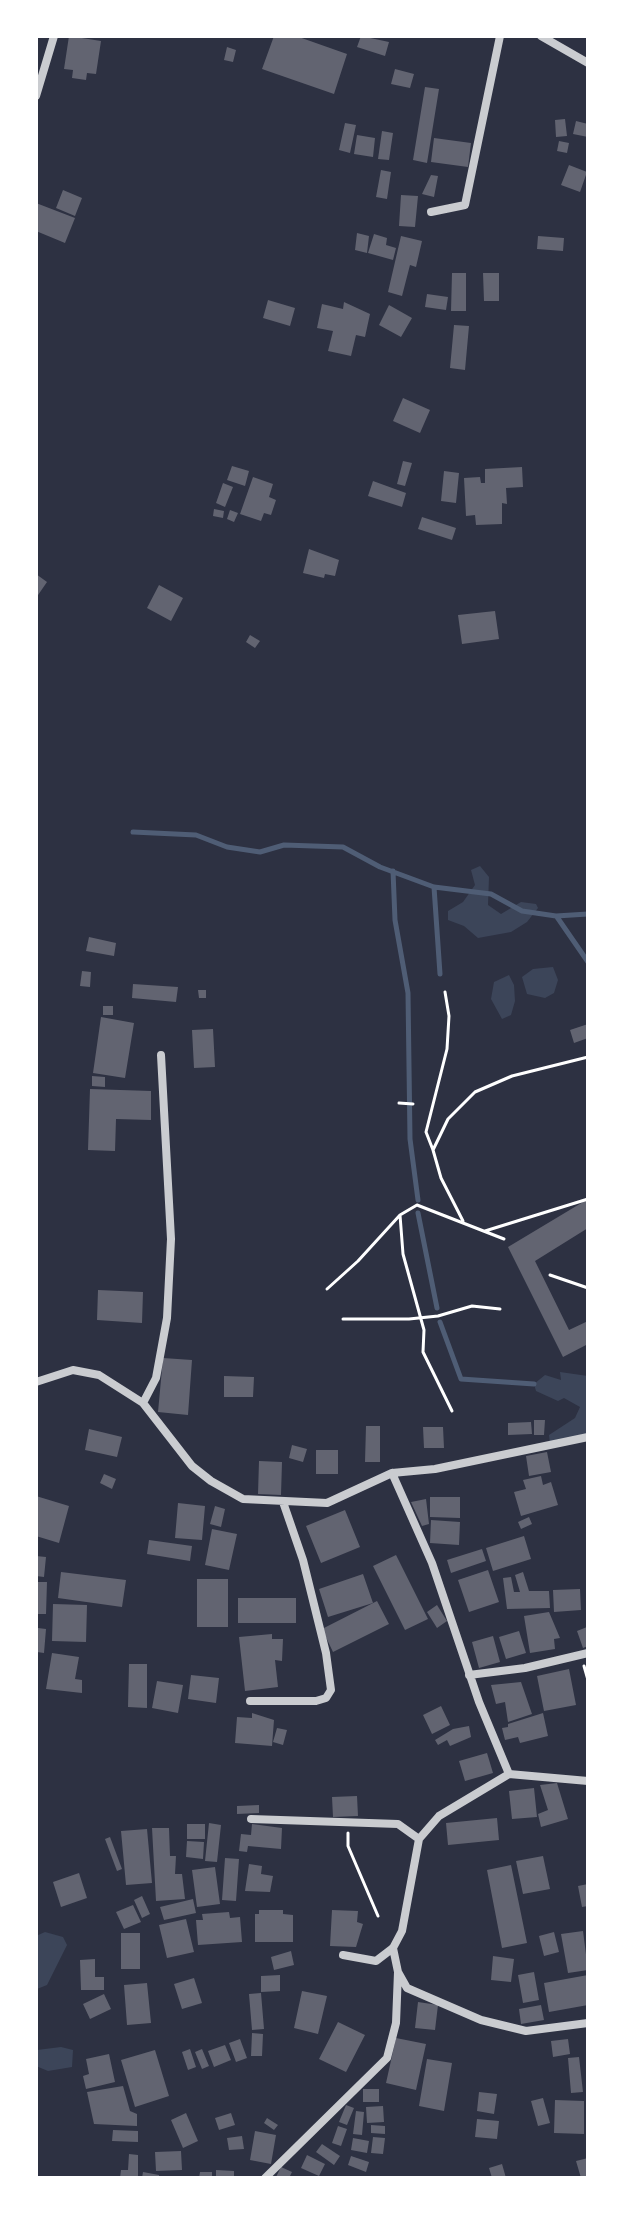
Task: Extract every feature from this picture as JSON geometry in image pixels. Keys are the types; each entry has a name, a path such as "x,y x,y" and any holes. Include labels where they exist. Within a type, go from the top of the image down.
{"street":[{"path":"36,96 54,36"},
{"path":"431,212 465,205 500,36"},
{"path":"541,36 588,63"},
{"path":"143,1403 156,1378 167,1318 171,1239 161,1055"},
{"path":"36,1382 73,1370 85,1370 143,1403 192,1466 243,1499 327,1503 392,1473 435,1469 588,1437"},
{"path":"392,1473 432,1563 469,1675 509,1774"},
{"path":"250,1701 316,1701 326,1698 331,1690 326,1653 303,1560 283,1502"},
{"path":"469,1675 525,1668 588,1653"},
{"path":"343,1955 376,1961 393,1948 402,1931 419,1839 439,1816 509,1774 588,1781"},
{"path":"251,1819 398,1824 419,1839"},
{"path":"265,2178 387,2058 396,2023 398,1972 393,1948"},
{"path":"398,1972 407,1988 502,2027 526,2031 588,2023"}],"path":[{"path":"445,992 449,1016 447,1049 441,1083 426,1132 441,1178 463,1221"},
{"path":"433,1150 448,1119 475,1092 512,1076 588,1057"},
{"path":"399,1103 413,1104"},
{"path":"485,1231 588,1199"},
{"path":"327,1289 400,1215 417,1205 504,1239"},
{"path":"400,1215 403,1254 424,1330 423,1352 452,1411"},
{"path":"550,1275 588,1288"},
{"path":"343,1319 438,1316 472,1306 500,1309"},
{"path":"349,1822 348,1846 378,1916"}],"shaded area":[{"path":"480,866 489,877 488,905 501,914 521,902 536,904 538,908 527,922 511,932 478,938 464,926 448,920 448,911 463,902 475,885 471,870"},
{"path":"553,967 558,980 554,993 545,998 527,994 522,977 533,969"},
{"path":"509,975 514,985 515,1001 511,1015 502,1019 491,999 494,982"},
{"path":"560,1372 588,1376 588,1439 550,1444 549,1435 575,1418 580,1407 564,1398 558,1401 536,1391 534,1384 545,1375 561,1380"},
{"path":"45,1932 63,1937 67,1945 47,1985 37,1989 37,2050 61,2047 73,2050 72,2067 48,2071 36,2066 36,1936"}],"building":[{"path":"69,36 101,41 96,74 87,73 86,80 72,78 73,70 64,69"},
{"path":"274,36 296,36 347,54 334,94 262,69"},
{"path":"361,36 389,42 385,56 357,47"},
{"path":"227,47 236,50 233,62 224,60"},
{"path":"395,69 414,74 410,88 391,84"},
{"path":"425,87 439,89 427,163 413,160"},
{"path":"565,119 567,136 556,137 555,120"},
{"path":"576,121 588,124 588,137 573,134"},
{"path":"345,123 356,125 350,153 339,150"},
{"path":"382,131 393,133 389,160 378,159"},
{"path":"357,135 375,138 373,157 354,154"},
{"path":"434,138 471,143 468,167 431,162"},
{"path":"559,141 569,143 567,153 557,151"},
{"path":"569,165 587,172 580,192 561,185"},
{"path":"381,170 391,172 387,199 376,197"},
{"path":"431,175 438,176 434,197 422,194"},
{"path":"63,190 82,198 75,216 56,208"},
{"path":"401,195 418,196 415,227 399,226"},
{"path":"36,203 75,218 65,243 36,231"},
{"path":"357,233 369,236 367,253 355,250"},
{"path":"374,234 387,238 386,245 396,248 393,260 368,253"},
{"path":"401,236 422,241 416,267 410,265 402,296 388,292"},
{"path":"538,236 564,238 563,251 537,249"},
{"path":"452,273 466,273 466,311 451,311"},
{"path":"483,273 499,273 499,301 484,301"},
{"path":"427,294 448,297 446,310 425,307"},
{"path":"268,300 295,308 290,326 263,318"},
{"path":"344,302 370,314 365,337 356,335 351,356 328,351 333,331 317,328 322,304 343,309"},
{"path":"389,305 412,318 401,337 379,325"},
{"path":"454,325 469,326 465,370 450,368"},
{"path":"403,398 430,410 420,433 393,421"},
{"path":"403,461 412,463 405,486 397,484"},
{"path":"232,466 249,471 245,486 227,480"},
{"path":"522,467 523,487 506,488 507,504 502,503 502,524 476,525 475,515 466,516 464,478 480,477 481,483 485,483 485,469"},
{"path":"444,471 459,473 456,503 441,501"},
{"path":"253,477 273,484 269,497 276,500 271,515 264,513 261,521 240,514"},
{"path":"373,481 406,493 402,507 368,496"},
{"path":"223,483 233,487 225,507 216,503"},
{"path":"214,509 224,511 223,518 213,516"},
{"path":"230,510 238,513 234,522 227,519"},
{"path":"422,517 456,528 452,540 418,529"},
{"path":"309,549 339,560 335,576 325,574 324,578 303,573"},
{"path":"36,574 47,582 36,598"},
{"path":"159,585 183,598 171,621 147,608"},
{"path":"495,611 499,639 462,644 458,615"},
{"path":"250,635 260,641 255,648 246,642"},
{"path":"89,937 116,943 114,956 86,951"},
{"path":"82,971 91,972 90,987 80,986"},
{"path":"133,984 178,987 176,1002 132,998"},
{"path":"198,990 206,990 206,998 199,998"},
{"path":"103,1006 113,1006 113,1015 103,1015"},
{"path":"101,1017 134,1023 125,1078 93,1073"},
{"path":"588,1024 588,1038 574,1043 570,1030"},
{"path":"213,1029 215,1067 194,1068 192,1030"},
{"path":"92,1076 105,1077 105,1087 92,1086"},
{"path":"90,1089 151,1091 151,1120 116,1119 115,1151 88,1150"},
{"path":"588,1199 588,1228 535,1261 569,1330 588,1321 588,1344 563,1357 508,1247"},
{"path":"98,1290 143,1292 142,1323 97,1320"},
{"path":"163,1358 192,1360 188,1415 158,1412"},
{"path":"224,1376 254,1377 253,1397 224,1397"},
{"path":"534,1420 545,1420 544,1435 534,1435"},
{"path":"531,1422 532,1434 508,1435 508,1423"},
{"path":"366,1426 380,1426 380,1462 365,1462"},
{"path":"423,1427 443,1427 444,1448 424,1448"},
{"path":"89,1429 122,1437 117,1457 85,1450"},
{"path":"292,1445 307,1449 303,1462 289,1458"},
{"path":"316,1450 338,1450 338,1474 316,1474"},
{"path":"547,1452 551,1472 529,1476 526,1456"},
{"path":"259,1461 282,1462 281,1495 258,1494"},
{"path":"104,1474 116,1479 112,1489 100,1483"},
{"path":"541,1476 543,1485 551,1482 558,1505 521,1516 514,1492 526,1489 523,1480"},
{"path":"36,1496 69,1506 59,1543 36,1536"},
{"path":"430,1497 460,1497 460,1518 430,1517"},
{"path":"426,1499 429,1524 422,1526 411,1502"},
{"path":"178,1503 205,1506 202,1540 175,1538"},
{"path":"215,1506 225,1509 221,1527 210,1524"},
{"path":"345,1510 360,1547 321,1563 306,1526"},
{"path":"529,1517 532,1524 521,1529 518,1522"},
{"path":"431,1520 460,1522 459,1545 430,1543"},
{"path":"212,1529 237,1534 229,1570 205,1565"},
{"path":"524,1536 531,1559 493,1571 486,1548"},
{"path":"149,1540 192,1546 190,1561 147,1554"},
{"path":"482,1549 486,1561 451,1573 447,1560"},
{"path":"396,1555 428,1619 405,1630 373,1566"},
{"path":"36,1556 46,1557 44,1577 36,1576"},
{"path":"488,1570 499,1602 469,1612 458,1580"},
{"path":"61,1572 126,1580 122,1607 58,1598"},
{"path":"523,1572 529,1591 549,1591 550,1608 507,1609 503,1578 511,1577 514,1592 520,1592 515,1575"},
{"path":"363,1574 373,1603 328,1617 319,1589"},
{"path":"197,1579 228,1579 228,1627 197,1627"},
{"path":"36,1582 47,1582 46,1614 36,1614"},
{"path":"580,1589 581,1610 554,1612 553,1590"},
{"path":"238,1598 296,1598 296,1623 238,1623"},
{"path":"377,1601 389,1624 333,1652 322,1629"},
{"path":"53,1604 87,1605 86,1642 52,1641"},
{"path":"437,1605 447,1621 437,1628 427,1612"},
{"path":"549,1612 560,1638 554,1639 555,1649 530,1653 524,1616"},
{"path":"587,1627 588,1646 583,1648 577,1631"},
{"path":"38,1628 46,1629 44,1653 37,1652"},
{"path":"519,1631 526,1653 506,1659 499,1637"},
{"path":"272,1634 272,1639 283,1639 282,1661 275,1660 278,1687 245,1691 239,1637"},
{"path":"493,1636 500,1662 479,1668 472,1642"},
{"path":"52,1653 79,1657 75,1679 82,1680 82,1693 46,1689"},
{"path":"129,1664 147,1664 147,1708 128,1707"},
{"path":"569,1669 576,1705 544,1711 537,1676"},
{"path":"191,1675 219,1678 216,1703 188,1699"},
{"path":"157,1681 183,1685 178,1713 152,1708"},
{"path":"521,1682 532,1714 508,1722 505,1702 496,1704 491,1685"},
{"path":"441,1706 450,1725 432,1734 423,1715"},
{"path":"252,1713 274,1720 272,1746 235,1743 237,1717 252,1718"},
{"path":"543,1713 548,1736 520,1743 518,1737 505,1740 502,1728"},
{"path":"469,1726 471,1737 450,1746 447,1740 438,1745 435,1740 453,1729"},
{"path":"277,1728 287,1730 283,1745 273,1742"},
{"path":"487,1753 493,1773 465,1781 459,1761"},
{"path":"557,1783 568,1819 541,1827 538,1814 548,1810 540,1785"},
{"path":"534,1788 537,1817 512,1819 509,1791"},
{"path":"357,1796 358,1816 333,1817 332,1797"},
{"path":"259,1805 259,1813 237,1814 237,1806"},
{"path":"497,1818 499,1840 448,1845 446,1823"},
{"path":"209,1823 221,1825 217,1862 205,1861"},
{"path":"187,1824 205,1824 205,1839 187,1839"},
{"path":"252,1824 282,1828 281,1849 248,1846 247,1852 239,1851 241,1834 251,1835"},
{"path":"152,1828 169,1828 170,1856 176,1856 175,1874 182,1874 185,1899 156,1901"},
{"path":"147,1829 152,1883 126,1885 121,1831"},
{"path":"110,1837 122,1869 117,1871 105,1839"},
{"path":"187,1841 204,1842 203,1859 186,1857"},
{"path":"543,1856 550,1889 523,1894 516,1861"},
{"path":"225,1858 239,1859 236,1901 222,1900"},
{"path":"249,1864 262,1866 261,1874 273,1876 270,1892 245,1891"},
{"path":"511,1865 527,1943 502,1948 487,1870"},
{"path":"215,1867 220,1904 197,1907 192,1870"},
{"path":"79,1873 87,1898 61,1907 53,1882"},
{"path":"588,1884 588,1906 582,1907 578,1886"},
{"path":"142,1896 150,1914 142,1918 134,1900"},
{"path":"193,1899 196,1913 164,1920 160,1907"},
{"path":"133,1905 141,1922 124,1929 116,1912"},
{"path":"259,1910 283,1910 283,1914 293,1915 293,1942 255,1942 255,1914 259,1914"},
{"path":"332,1910 358,1911 357,1922 363,1924 356,1947 330,1946"},
{"path":"229,1912 230,1918 240,1917 242,1942 198,1945 196,1920 203,1920 202,1914"},
{"path":"186,1919 194,1952 167,1958 159,1925"},
{"path":"583,1931 588,1970 568,1973 561,1934"},
{"path":"554,1932 559,1952 544,1956 539,1936"},
{"path":"121,1933 140,1933 140,1969 121,1969"},
{"path":"291,1951 294,1965 274,1970 271,1957"},
{"path":"493,1956 514,1959 511,1982 491,1980"},
{"path":"95,1959 95,1977 104,1977 104,1990 81,1990 80,1960"},
{"path":"534,1972 539,2000 523,2003 518,1975"},
{"path":"280,1975 280,1991 261,1992 261,1976"},
{"path":"588,1975 588,2005 549,2012 544,1983"},
{"path":"194,1978 202,2003 182,2009 174,1984"},
{"path":"147,1983 151,2023 127,2025 124,1985"},
{"path":"302,1991 327,1996 318,2034 294,2028"},
{"path":"261,1993 264,2029 252,2030 249,1994"},
{"path":"104,1994 111,2009 90,2019 83,2004"},
{"path":"418,2002 438,2005 435,2030 415,2028"},
{"path":"541,2005 544,2020 521,2024 519,2009"},
{"path":"338,2022 365,2035 346,2072 319,2059"},
{"path":"252,2033 263,2034 262,2056 251,2056"},
{"path":"396,2038 426,2044 416,2090 386,2083"},
{"path":"240,2039 247,2058 236,2062 229,2043"},
{"path":"568,2039 570,2054 553,2057 551,2041"},
{"path":"225,2045 231,2060 214,2067 208,2051"},
{"path":"190,2049 196,2067 188,2070 182,2052"},
{"path":"202,2049 209,2066 202,2069 195,2052"},
{"path":"155,2050 169,2096 135,2107 121,2060"},
{"path":"109,2054 115,2082 86,2089 83,2076 89,2074 86,2059"},
{"path":"579,2057 583,2092 571,2093 568,2058"},
{"path":"427,2059 452,2063 444,2111 419,2106"},
{"path":"123,2086 130,2111 137,2114 137,2126 94,2124 87,2092"},
{"path":"363,2089 379,2089 379,2102 363,2102"},
{"path":"479,2092 497,2094 494,2114 477,2111"},
{"path":"543,2098 550,2123 538,2126 531,2101"},
{"path":"555,2100 584,2101 584,2134 554,2133"},
{"path":"346,2105 354,2108 347,2125 339,2122"},
{"path":"383,2106 384,2122 367,2123 366,2107"},
{"path":"356,2111 364,2112 362,2135 353,2134"},
{"path":"186,2113 198,2141 183,2148 171,2120"},
{"path":"231,2113 235,2125 219,2130 215,2118"},
{"path":"267,2118 278,2125 274,2130 264,2123"},
{"path":"477,2119 499,2121 497,2139 475,2137"},
{"path":"371,2125 385,2126 385,2134 371,2133"},
{"path":"338,2126 347,2129 341,2146 332,2143"},
{"path":"113,2130 138,2131 138,2142 112,2141"},
{"path":"255,2131 276,2135 271,2164 250,2160"},
{"path":"242,2136 244,2149 229,2150 227,2138"},
{"path":"373,2137 385,2138 383,2154 371,2153"},
{"path":"353,2138 369,2141 367,2153 351,2150"},
{"path":"322,2144 340,2156 334,2165 316,2152"},
{"path":"181,2151 182,2170 156,2171 155,2152"},
{"path":"129,2154 138,2155 138,2178 120,2178 121,2170 128,2170"},
{"path":"307,2155 325,2164 319,2176 301,2168"},
{"path":"351,2156 369,2162 366,2172 348,2165"},
{"path":"588,2158 588,2178 581,2178 576,2161"},
{"path":"502,2164 506,2178 492,2178 489,2168"},
{"path":"281,2167 292,2172 289,2178 276,2177"},
{"path":"216,2170 234,2171 234,2178 216,2178"},
{"path":"143,2172 159,2175 159,2178 142,2178"},
{"path":"200,2172 212,2172 212,2178 199,2178"}],"waterway":[{"path":"133,832 196,835 227,847 260,852 284,845 343,847 380,867 434,887 491,894 522,911 556,916 588,914"},
{"path":"393,871 395,920 408,993 410,1139 418,1200"},
{"path":"434,887 440,974"},
{"path":"557,917 588,962"},
{"path":"418,1213 437,1308"},
{"path":"440,1322 461,1379 534,1384"}]}
